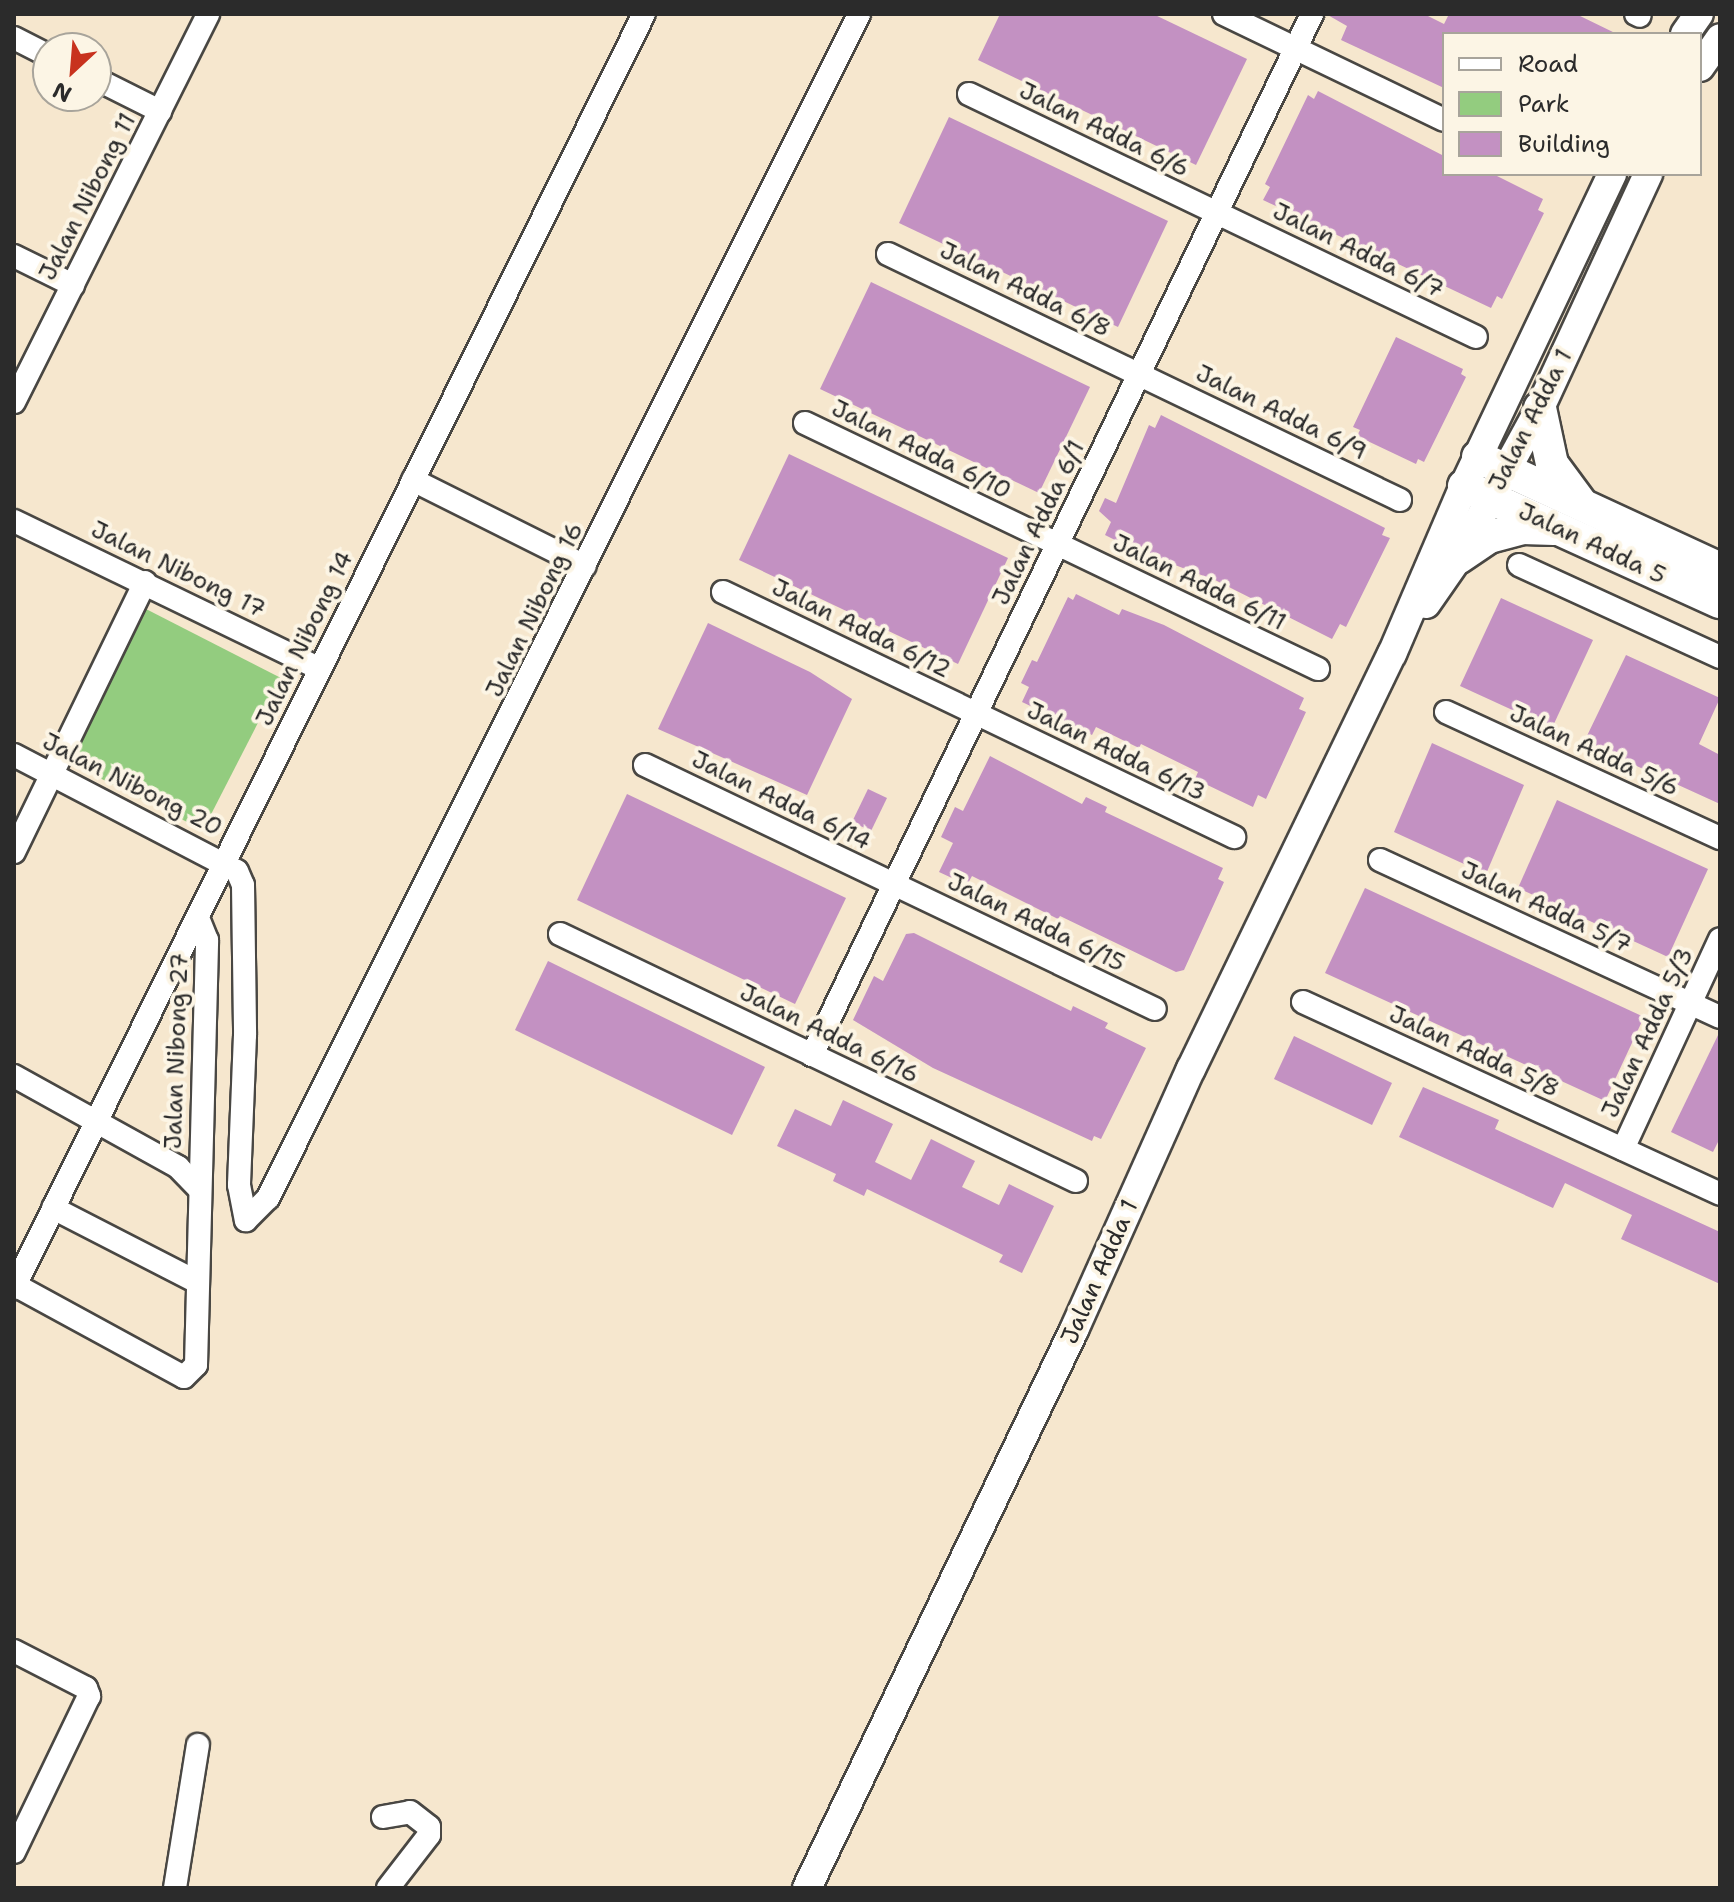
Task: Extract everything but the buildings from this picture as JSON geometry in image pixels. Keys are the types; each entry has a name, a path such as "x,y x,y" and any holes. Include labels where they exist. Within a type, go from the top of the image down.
{"main road":[{"path":"1540,408 1552,464 1584,505"},
{"name":"Jalan Adda 5","path":"1485,478 1584,505 1720,569"},
{"name":"Jalan Adda 5","path":"1485,478 1561,530 1720,602"},
{"path":"1458,558 1489,537 1523,528 1561,530"}],"street":[{"name":"Jalan Nibong 11","path":"14,402 208,14"},
{"name":"Jalan Nibong 14","path":"15,1287 226,862 318,668 644,14"},
{"name":"Jalan Nibong 16","path":"226,862 243,885 239,1185 246,1220 268,1198 859,14"},
{"path":"1224,14 1442,119"},
{"name":"Jalan Adda 6/1","path":"812,1055 1312,14"},
{"path":"1686,32 1699,14"},
{"path":"14,38 32,47"},
{"path":"1702,64 1720,38"},
{"path":"112,87 160,111"},
{"name":"Jalan Adda 6/6","path":"969,94 1217,212"},
{"name":"Jalan Adda 1","path":"1392,654 1458,558 1485,478 1611,176"},
{"name":"Jalan Adda 1","path":"807,1888 1392,654 1485,478 1540,408 1647,176"},
{"name":"Jalan Adda 6/7","path":"1217,212 1476,337"},
{"name":"Jalan Adda 6/8","path":"888,254 1139,374"},
{"path":"14,256 73,285"},
{"name":"Jalan Adda 6/9","path":"1139,374 1400,500"},
{"name":"Jalan Adda 6/10","path":"805,423 1057,544"},
{"path":"413,480 585,566"},
{"name":"Jalan Nibong 17","path":"14,521 318,668"},
{"name":"Jalan Adda 6/11","path":"1057,544 1318,669"},
{"path":"1519,565 1720,657"},
{"path":"14,852 145,582"},
{"name":"Jalan Adda 6/12","path":"723,592 976,713"},
{"name":"Jalan Adda 5/6","path":"1446,712 1720,838"},
{"name":"Jalan Adda 6/13","path":"976,713 1234,837"},
{"name":"Jalan Nibong 20","path":"14,755 226,862"},
{"name":"Jalan Adda 6/14","path":"645,765 895,884"},
{"name":"Jalan Adda 5/7","path":"1380,860 1691,1003"},
{"name":"Jalan Adda 6/15","path":"895,884 1155,1009"},
{"name":"Jalan Nibong 27","path":"15,1287 184,1377 196,1365 198,1188 207,940 198,918"},
{"name":"Jalan Adda 6/16","path":"560,934 1076,1181"},
{"name":"Jalan Adda 5/3","path":"1623,1149 1720,939"},
{"name":"Jalan Adda 5/8","path":"1303,1002 1720,1194"},
{"path":"1691,1003 1720,1017"},
{"path":"14,1076 178,1167 198,1188"},
{"path":"53,1208 197,1282"},
{"path":"14,1651 86,1688 89,1696 14,1852"},
{"path":"175,1888 198,1745"},
{"path":"383,1817 410,1812 429,1827 429,1835 388,1888"}],"green space":[{"path":"146,609 281,678 203,830 68,762"}]}
